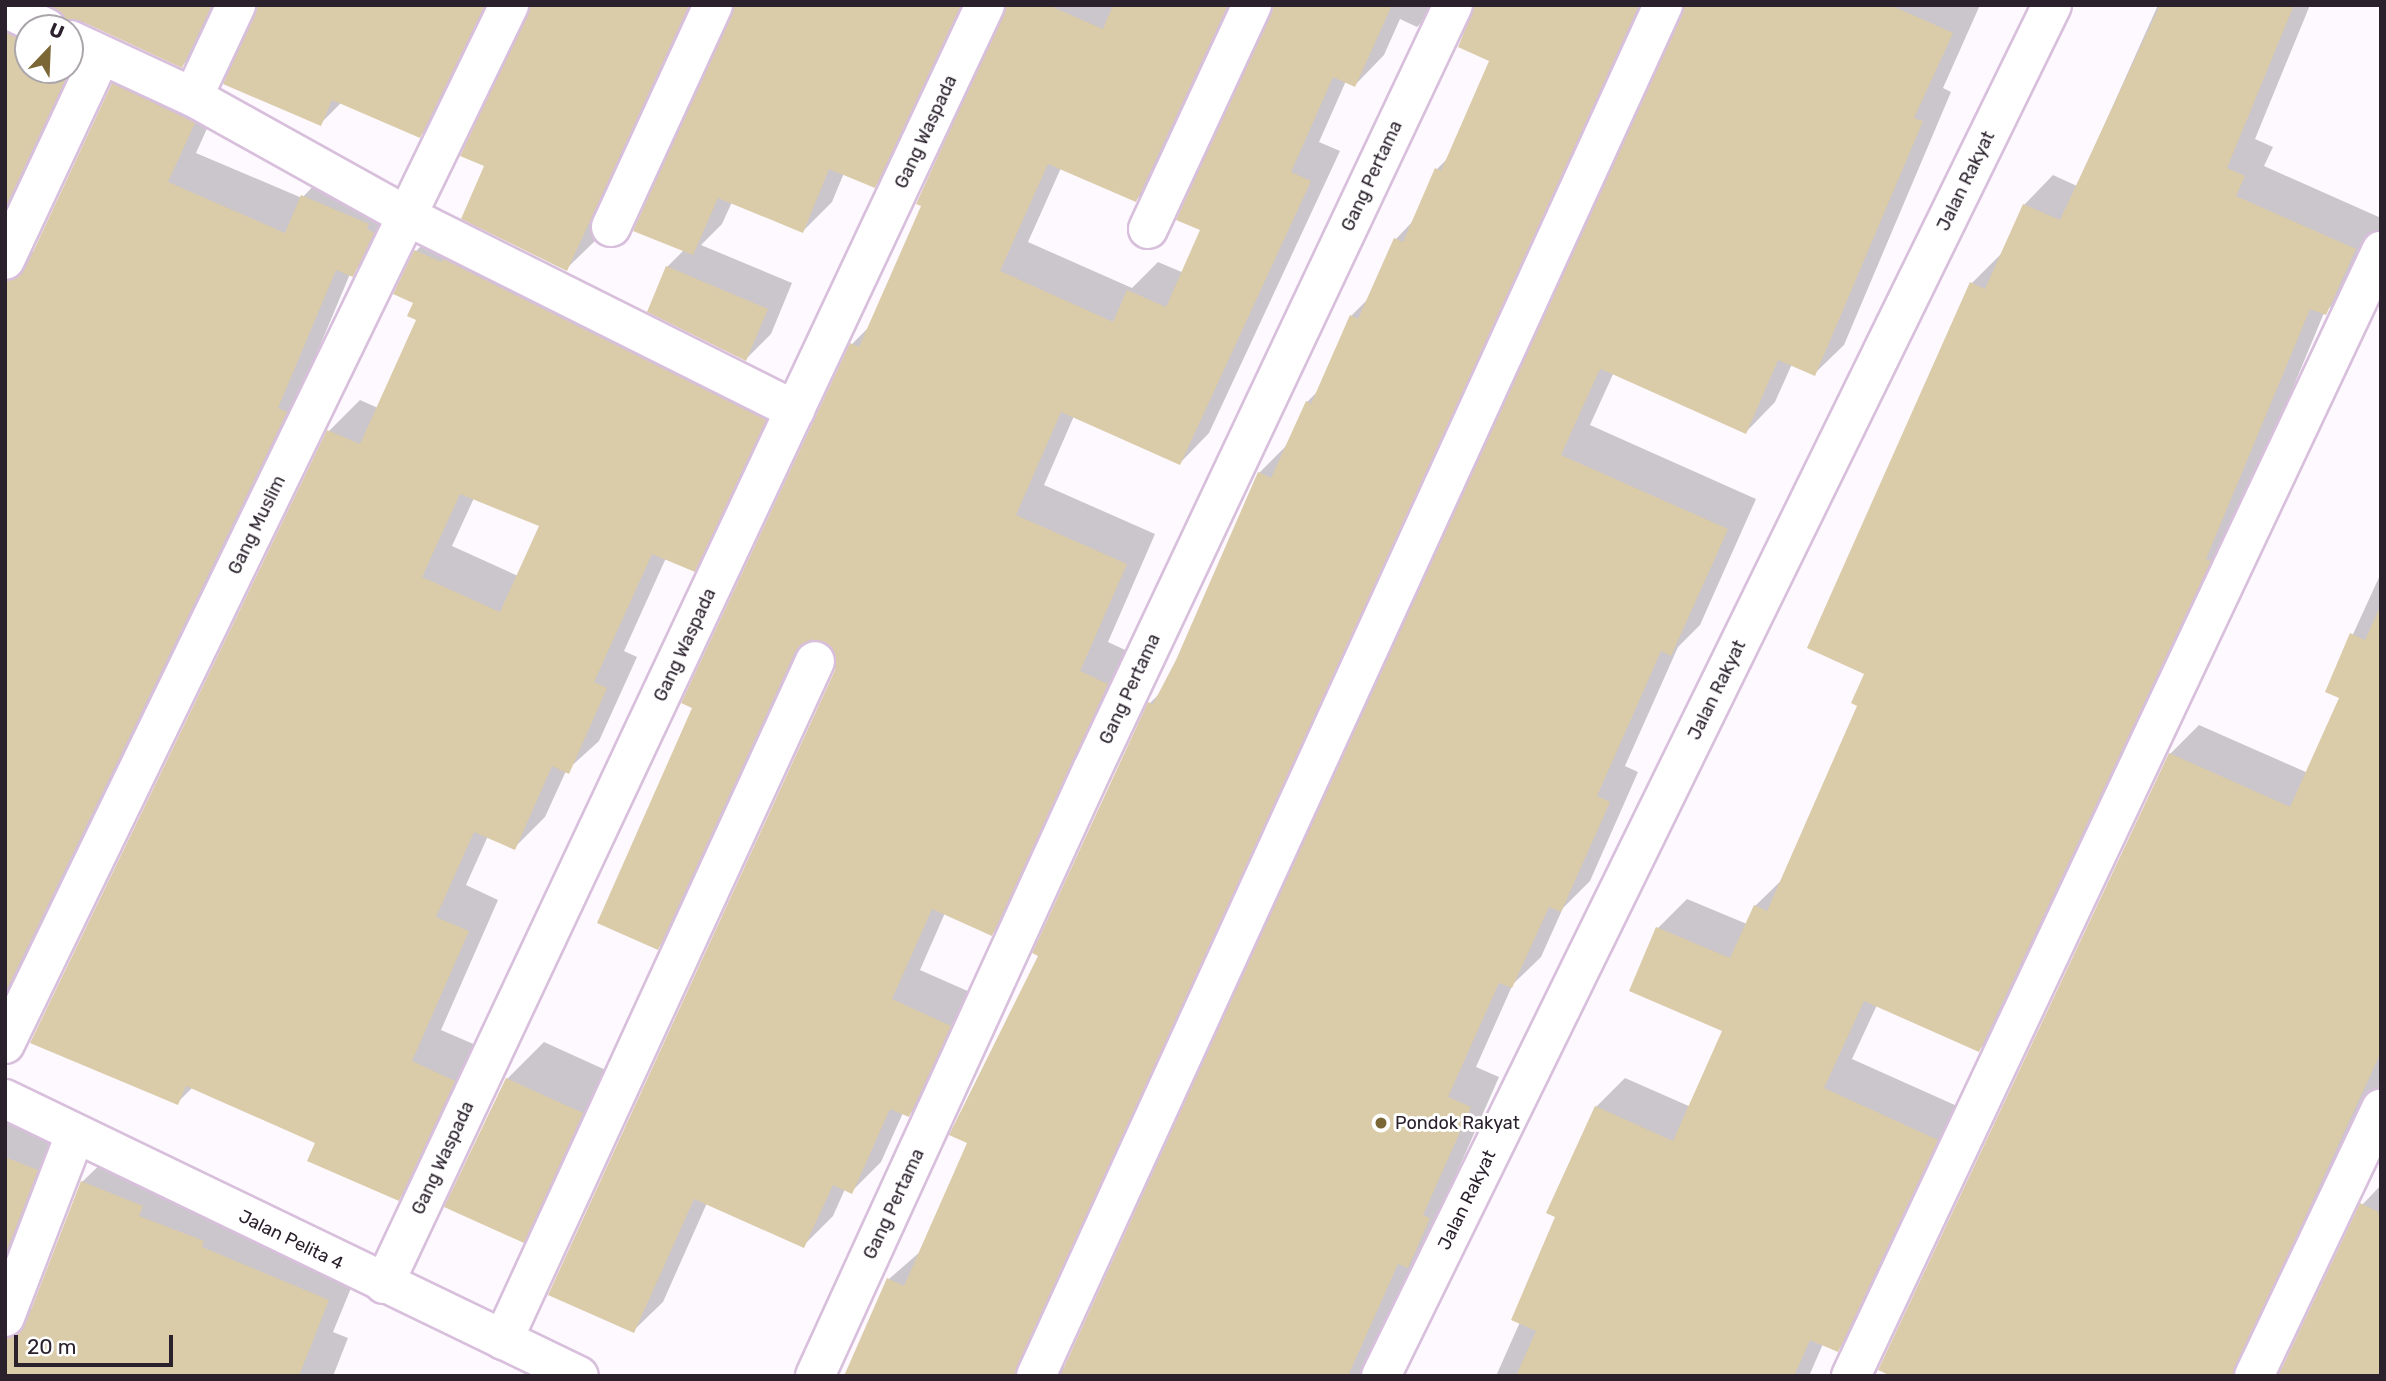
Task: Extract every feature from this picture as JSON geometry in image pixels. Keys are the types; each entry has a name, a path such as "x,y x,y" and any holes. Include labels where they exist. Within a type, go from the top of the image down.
{"street":[{"path":"193,97 236,5"},
{"name":"Gang Muslim","path":"5,1044 509,5"},
{"path":"611,227 713,5"},
{"name":"Gang Waspada","path":"384,1284 985,5"},
{"path":"1148,229 1252,5"},
{"name":"Gang Pertama","path":"815,1376 1092,770 1453,5"},
{"path":"1035,1376 1663,5"},
{"name":"Jalan Rakyat","path":"1381,1376 2052,5"},
{"path":"5,260 85,48 193,97 407,216 795,410"},
{"path":"1851,1376 2381,251"},
{"path":"503,1340 815,661"},
{"name":"Jalan Pelita 4","path":"5,1099 579,1376"},
{"path":"2254,1376 2381,1109"},
{"path":"5,1317 75,1135"}],"building":[{"path":"49,5 212,5 182,68 84,22 84,14 59,14"},
{"path":"258,5 485,5 420,138 332,100 321,126 223,84"},
{"path":"531,5 689,5 567,271 461,219 484,166 460,156"},
{"path":"734,5 961,5 875,188 829,169 803,233 718,198 693,255 633,231"},
{"path":"1007,5 1048,5 1103,29 1113,5 1228,5 1136,202 1048,164 1000,271 1113,322 1127,290 1166,307 1200,230 1176,220 1273,5 1392,5 1355,87 1333,77 1291,172 1311,181 1180,465 1061,412 1016,515 1127,564 1080,671 1108,684 992,936 932,909 892,999 951,1026 909,1117 890,1109 852,1194 833,1185 804,1248 694,1199 634,1333 548,1295 835,670 832,648 812,639 795,652 658,950 597,923 692,708 681,703 850,343 859,347 921,206 916,204"},
{"path":"1475,5 1639,5 1015,1376 844,1376 887,1278 904,1286 967,1143 949,1135 1038,956 1032,953 1148,702 1153,704 1176,660 1258,472 1271,478 1306,401 1311,404 1350,315 1358,319 1394,238 1403,242 1435,168 1441,171 1489,61 1458,47"},
{"path":"1684,5 1890,5 1953,33 1914,118 1923,121 1815,376 1778,360 1746,434 1601,369 1598,373 1561,455 1728,529 1671,656 1661,651 1597,796 1610,802 1561,912 1549,907 1512,988 1499,983 1448,1097 1471,1107 1423,1215 1430,1218 1408,1268 1398,1264 1348,1376 1060,1376"},
{"path":"2160,5 2294,5 2227,168 2245,176 2236,196 2356,249 2326,315 2310,309 2206,559 2211,561 1979,1052 1864,1001 1824,1088 1938,1140 1838,1352 1810,1340 1794,1376 1516,1376 1536,1331 1511,1320 1555,1217 1546,1213 1595,1106 1673,1141 1722,1031 1629,991 1656,927 1730,958 1754,905 1767,911 1857,706 1851,703 1864,674 1807,648 1970,282 1985,289 2023,204 2060,220"},
{"path":"5,32 14,37 14,84 63,84 5,208"},
{"path":"112,83 195,123 168,182 285,233 301,195 369,224 367,229 374,233 353,277 336,270 278,408 287,412 5,993 5,282 25,269"},
{"path":"414,250 442,262 443,259 766,420 695,572 652,554 594,682 607,688 569,774 552,766 515,850 474,832 436,917 469,931 412,1061 455,1081 399,1201 307,1161 315,1143 186,1086 178,1105 30,1043 327,430 360,444 416,320 407,316 413,303 393,294","holes":["460,494 539,526 500,612 422,577"]},
{"path":"666,266 768,309 746,361 647,312"},
{"path":"2381,605 2381,1052 2232,1376 1891,1376 1878,1370 2169,753 2290,807 2339,698 2325,692 2350,633 2365,640"},
{"path":"506,1078 583,1113 524,1243 444,1207"},
{"path":"5,1157 38,1170 5,1255"},
{"path":"81,1181 143,1206 139,1216 204,1241 202,1247 329,1300 299,1376 5,1376 5,1338 18,1334 25,1325"},
{"path":"2360,1203 2381,1213 2381,1376 2278,1376"}],"place":[{"name":"Pondok Rakyat","path":"1381,1123"}]}
